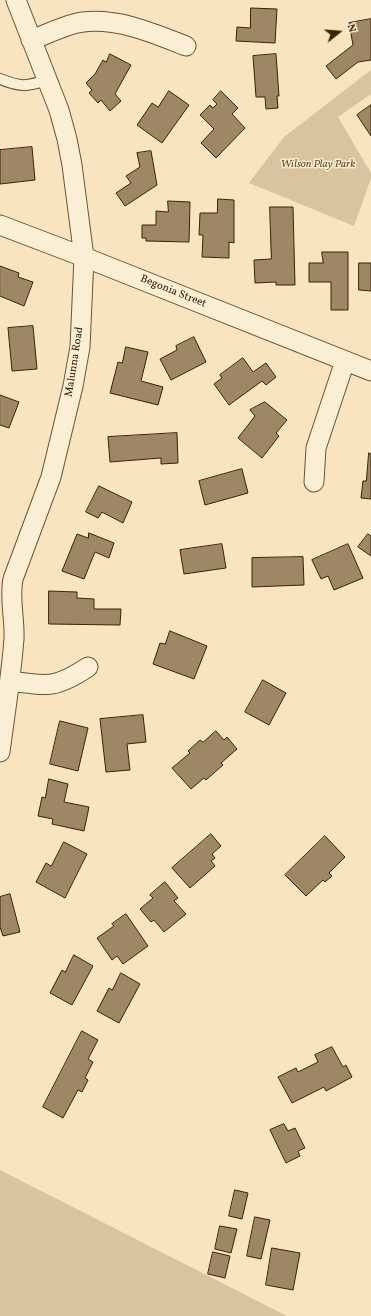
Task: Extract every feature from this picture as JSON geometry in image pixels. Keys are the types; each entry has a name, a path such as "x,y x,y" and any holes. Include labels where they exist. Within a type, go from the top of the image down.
{"street":[{"name":"Malunna Road","path":"0,752 10,681 14,638 10,592 12,578 51,477 73,386 80,347 84,257 72,165 59,110 16,0"},
{"path":"31,40 82,22 102,22 124,25 148,31 186,46"},
{"name":"Begonia Street","path":"0,225 371,371"},
{"path":"314,482 316,448 345,361"},
{"path":"10,681 43,686 71,678 88,667"}],"lane":[{"path":"0,79 17,86 30,85 47,80"}],"green space":[{"name":"Wilson Play Park","path":"371,70 371,94 338,117 371,173 371,178 354,226 249,183 284,137"},
{"path":"0,1170 281,1313 287,1316 0,1316"}],"building":[{"path":"251,8 277,9 275,43 236,41 237,27 250,28"},
{"path":"371,19 371,60 358,62 336,79 326,66 353,45 349,23"},
{"path":"110,54 131,65 115,94 121,101 110,111 101,100 98,103 89,93 92,90 86,83 95,74 103,60 106,62"},
{"path":"276,54 279,96 277,96 278,108 266,109 265,97 256,97 253,56"},
{"path":"169,91 189,105 162,143 137,125 152,103 158,107"},
{"path":"221,91 238,108 232,114 245,128 216,158 201,143 214,129 200,115 210,105 213,108 217,104 213,100"},
{"path":"371,105 371,136 357,115"},
{"path":"32,147 35,180 0,184 0,150"},
{"path":"151,151 157,185 125,206 116,193 131,183 126,176 140,167 137,153"},
{"path":"218,199 234,200 234,243 229,242 229,258 202,257 203,235 199,235 200,213 217,213"},
{"path":"168,201 190,202 189,242 146,241 146,238 142,238 142,225 156,225 156,211 168,212"},
{"path":"270,207 293,207 295,285 276,285 276,282 255,283 254,260 271,259"},
{"path":"322,252 348,252 348,310 331,310 331,282 309,282 309,263 323,263"},
{"path":"359,263 371,263 371,291 359,290"},
{"path":"0,266 19,273 18,277 33,282 24,306 0,296"},
{"path":"33,326 37,369 12,371 8,328"},
{"path":"194,337 206,362 171,380 160,359 177,350 176,346"},
{"path":"126,347 148,352 141,381 163,387 158,405 110,393 118,362 122,363"},
{"path":"243,358 253,372 266,363 276,377 266,385 262,381 229,405 214,384 222,378 220,375"},
{"path":"0,395 19,402 9,428 0,425"},
{"path":"265,402 287,420 276,433 279,436 262,458 238,438 255,416 250,410"},
{"path":"177,433 178,463 161,464 161,458 110,462 108,437"},
{"path":"369,453 371,454 371,499 361,498 363,481 366,481"},
{"path":"242,469 248,493 205,505 199,481"},
{"path":"99,486 132,502 123,523 102,512 98,518 86,512"},
{"path":"89,533 114,543 109,558 95,552 84,579 62,571 77,534 88,538"},
{"path":"368,534 371,536 371,556 358,547"},
{"path":"222,544 226,568 184,574 180,550"},
{"path":"348,544 363,578 334,590 328,576 321,579 312,560"},
{"path":"303,557 304,585 252,587 252,558"},
{"path":"49,591 77,592 77,598 94,599 94,609 121,609 120,625 49,624"},
{"path":"170,631 207,646 194,679 153,664 160,643 165,644"},
{"path":"263,680 286,693 269,725 245,712"},
{"path":"143,715 146,742 127,744 130,770 106,772 100,719"},
{"path":"60,721 88,728 78,771 50,764"},
{"path":"216,731 224,740 227,737 237,749 221,763 223,765 206,780 204,778 191,789 172,768 190,753 188,751 200,740 203,742"},
{"path":"49,779 68,784 64,802 89,807 84,831 52,824 53,819 38,816 42,797 45,798"},
{"path":"211,834 221,846 212,854 215,858 211,861 215,866 190,888 172,868"},
{"path":"325,836 345,857 329,873 332,876 325,882 323,880 306,896 285,875"},
{"path":"64,842 87,854 65,898 36,882 46,863 51,866"},
{"path":"165,882 178,898 174,901 186,914 164,932 154,920 151,922 140,909 153,898 150,895"},
{"path":"10,894 20,932 3,936 0,927 0,897"},
{"path":"126,914 148,946 123,964 117,956 112,960 97,938 114,926 112,924"},
{"path":"74,955 93,966 72,1005 50,993 62,970 65,972"},
{"path":"121,973 140,984 119,1023 97,1011 109,988 112,990"},
{"path":"82,1031 98,1040 88,1059 93,1062 85,1078 88,1080 82,1092 78,1090 63,1118 43,1107"},
{"path":"332,1047 343,1067 346,1065 352,1077 326,1091 324,1087 292,1103 278,1077 296,1068 298,1072 318,1062 315,1055"},
{"path":"284,1124 288,1131 295,1128 305,1148 298,1151 300,1156 286,1163 270,1130"},
{"path":"235,1190 248,1193 242,1219 229,1216"},
{"path":"255,1217 270,1220 261,1259 247,1256"},
{"path":"220,1226 237,1229 231,1253 215,1249"},
{"path":"272,1248 300,1253 293,1290 266,1285"},
{"path":"213,1252 230,1256 225,1278 208,1274"}]}
